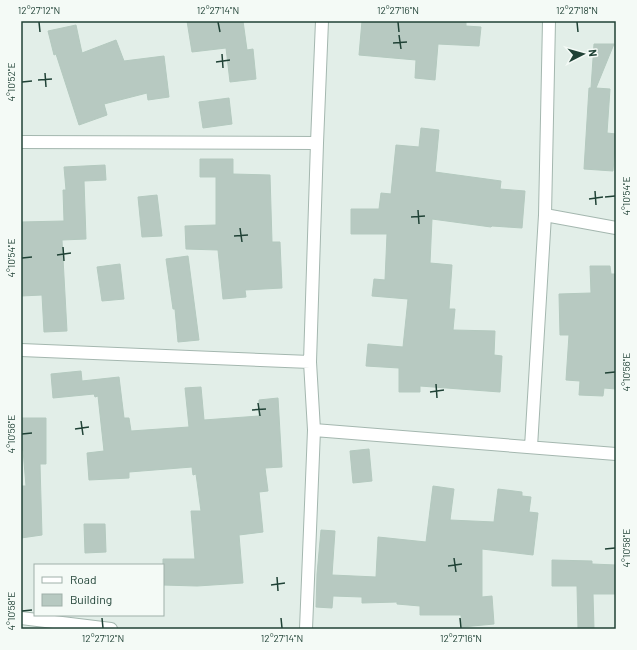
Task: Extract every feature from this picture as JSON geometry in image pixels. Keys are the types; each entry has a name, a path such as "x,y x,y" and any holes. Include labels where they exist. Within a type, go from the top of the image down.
{"street":[{"path":"306,629 314,430 310,362 322,21"},
{"path":"531,447 545,214 548,21"},
{"path":"21,142 317,143"},
{"path":"545,214 616,228"},
{"path":"21,350 310,362"},
{"path":"314,430 616,454"},
{"path":"21,618 79,627 111,629"}],"building":[{"path":"187,21 243,21 247,50 253,49 256,79 230,82 226,48 192,52"},
{"path":"362,21 466,21 466,26 481,27 479,46 438,44 435,80 415,78 416,60 359,55"},
{"path":"76,25 82,53 116,40 124,61 164,56 169,97 148,100 147,93 104,104 107,115 79,125 56,54 54,55 48,31"},
{"path":"594,44 614,44 596,88 610,89 607,133 616,134 613,171 584,169 589,88 591,88"},
{"path":"229,98 232,124 203,128 199,102"},
{"path":"421,128 439,130 435,172 501,181 500,189 525,191 522,228 491,227 432,219 430,263 452,265 449,309 455,309 453,330 495,331 494,355 502,356 500,392 420,386 420,392 399,392 399,368 366,366 368,344 403,347 408,299 372,296 374,279 385,280 387,234 351,234 351,209 379,209 381,193 391,194 396,145 419,147"},
{"path":"200,159 233,159 233,174 270,175 272,242 280,242 282,288 245,290 246,297 223,299 218,250 186,249 185,226 216,225 216,177 200,177"},
{"path":"105,165 106,180 84,181 86,239 62,240 67,331 44,332 42,295 21,296 21,222 64,221 63,190 66,190 64,167"},
{"path":"157,195 162,236 142,237 138,197"},
{"path":"188,256 199,340 178,342 175,309 173,309 166,259"},
{"path":"120,264 124,299 102,301 97,267"},
{"path":"590,266 610,266 611,274 616,274 616,389 604,388 603,396 579,395 580,381 566,380 569,335 560,335 559,294 591,293"},
{"path":"81,371 82,381 119,377 124,418 129,418 131,431 189,427 185,388 201,387 204,420 259,416 259,400 278,398 282,467 265,468 268,491 259,492 263,532 239,535 243,583 197,586 164,585 163,559 195,559 191,511 201,511 196,474 193,475 192,467 129,472 129,478 89,480 87,453 104,451 98,396 95,397 94,394 53,398 51,374"},
{"path":"21,418 46,418 46,464 40,464 42,535 21,538 21,486 26,486 23,450 21,450"},
{"path":"369,449 372,481 353,483 350,451"},
{"path":"433,486 454,489 450,520 494,522 498,489 522,492 522,496 531,497 529,512 538,513 533,555 482,549 482,597 492,596 494,624 462,627 461,615 420,615 420,606 397,604 397,602 362,603 362,597 333,596 332,608 316,607 321,530 335,531 332,575 376,577 378,537 426,542"},
{"path":"84,524 105,524 106,552 85,553"},
{"path":"552,560 592,561 592,564 616,565 615,594 593,594 594,629 578,629 577,586 552,586"}]}
